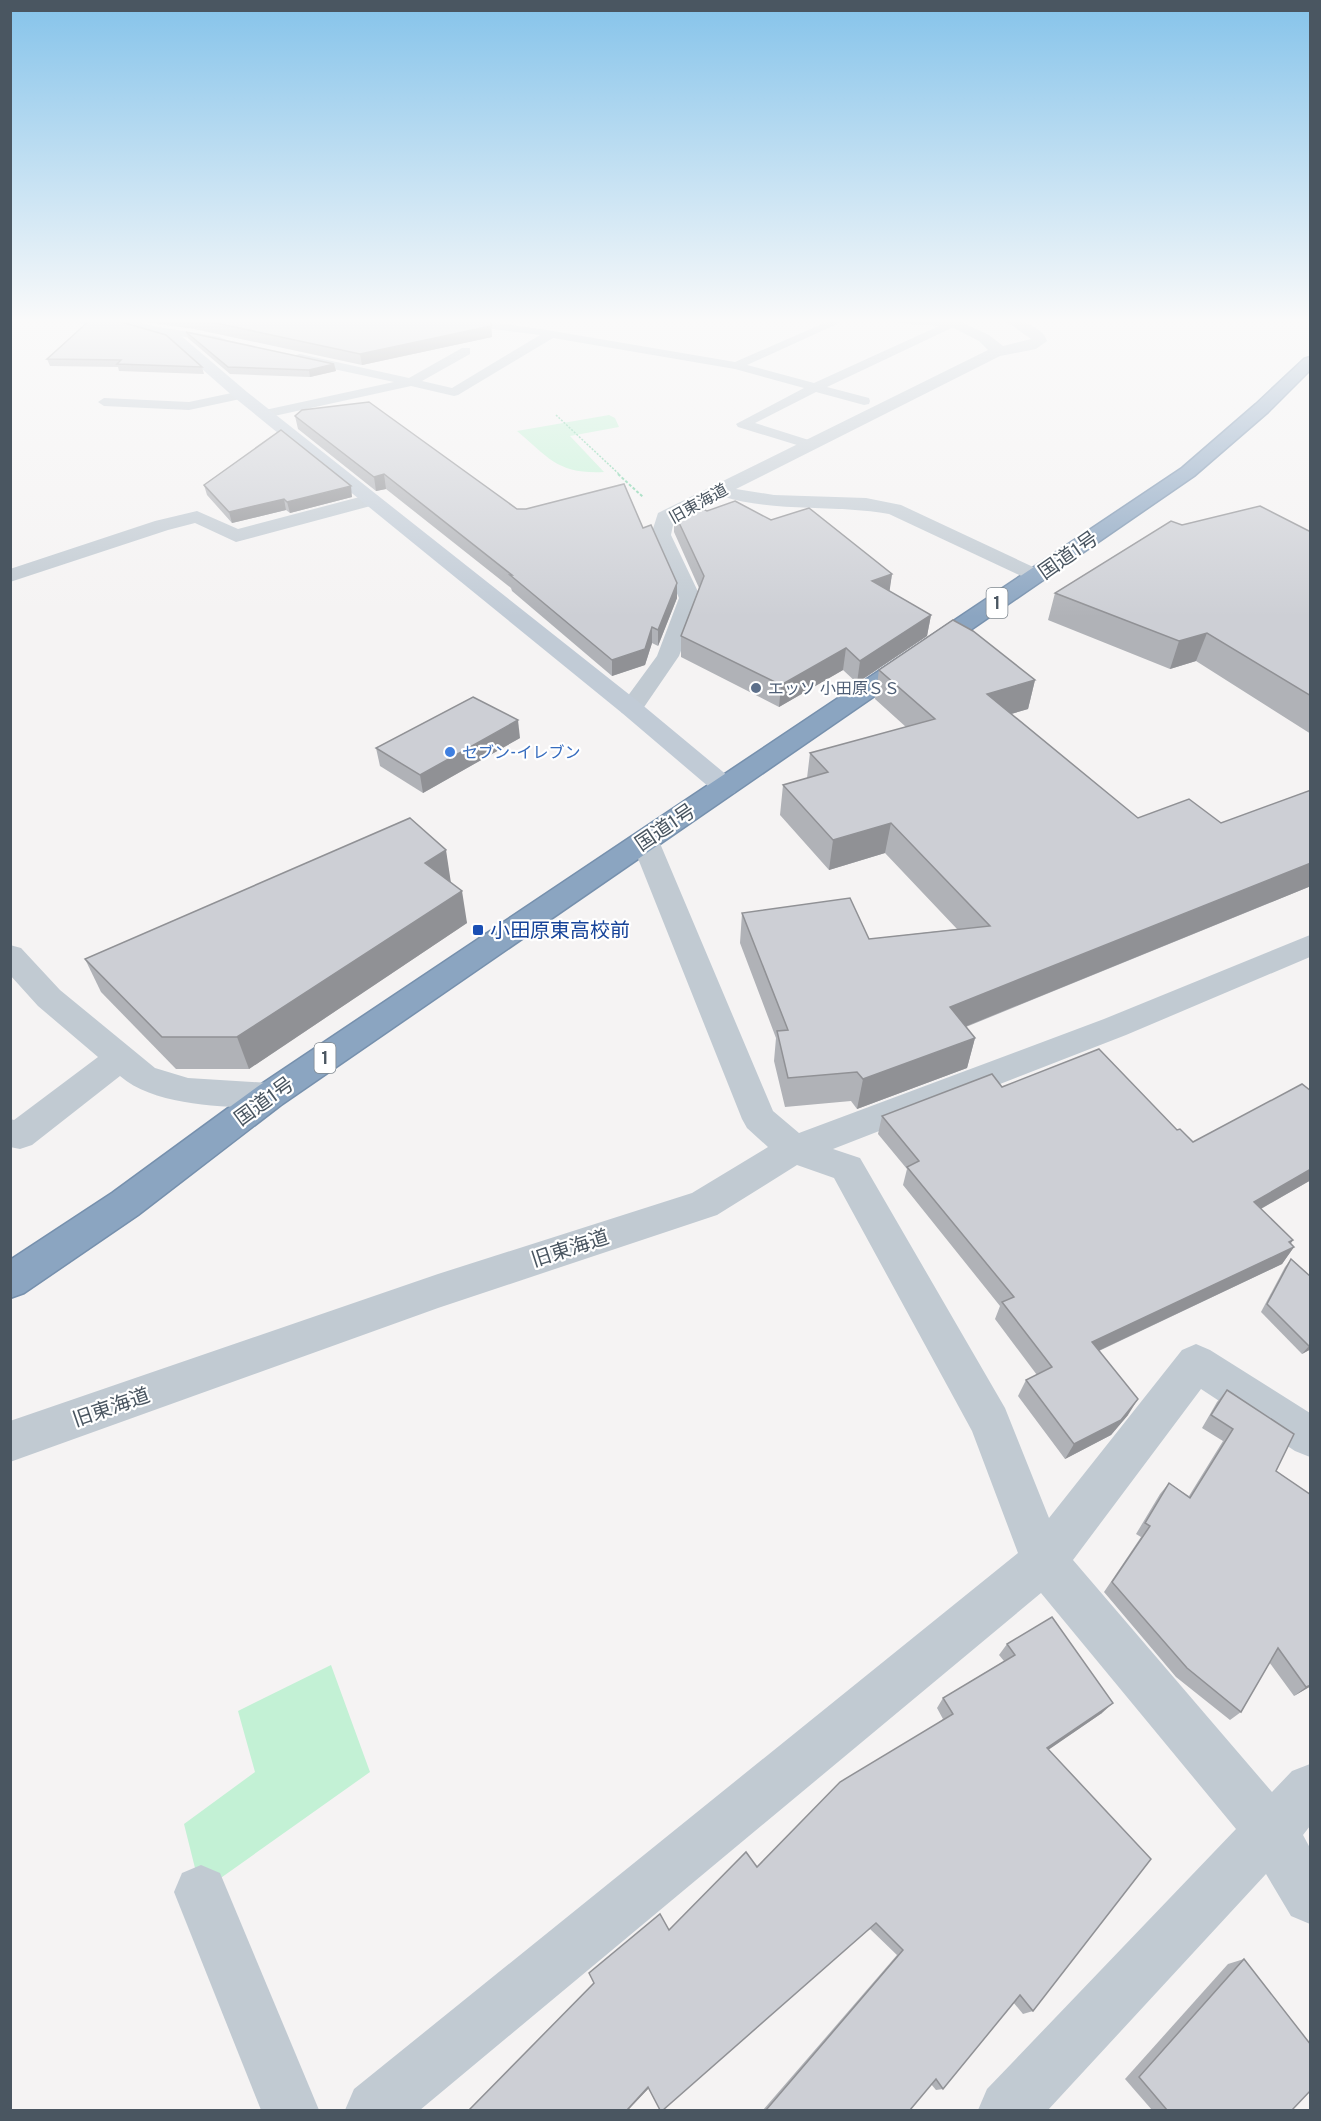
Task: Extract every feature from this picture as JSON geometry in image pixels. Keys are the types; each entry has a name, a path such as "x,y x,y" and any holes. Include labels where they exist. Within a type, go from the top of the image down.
{"highway":[{"name":"国道1号","path":"10,1281 125,1204 269,1096 927,648 1037,576 1188,471 1249,419"}],"street":[{"path":"271,419 631,708 725,787"},
{"name":"旧東海道","path":"631,708 668,656 690,598 661,535 665,517 862,419"},
{"path":"720,490 746,498 866,504 894,509 1037,576"},
{"path":"10,576 162,525 197,517 236,536 371,500"},
{"path":"645,841 759,1119 794,1149 847,1168 990,1422 1044,1561 1270,1830 1311,1897"},
{"name":"旧東海道","path":"10,1442 438,1291 704,1204 794,1149 1115,1027 1311,945"},
{"path":"10,955 49,998 143,1077 188,1091 269,1096"},
{"path":"10,1133 20,1135 120,1058"},
{"path":"375,2110 1044,1561 1196,1364 1311,1437"},
{"path":"1008,2110 1270,1830 1311,1790"},
{"path":"201,1893 290,2110"}],"lane":[{"path":"753,419 743,424 810,445"}],"path":[{"path":"560,419 665,517"}],"green space":[{"path":"586,419 615,419 619,427 570,436 604,472 576,470 556,463 517,431"},
{"path":"331,1665 370,1772 201,1892 184,1824 255,1772 238,1711"}],"building":[{"path":"299,419 392,419 517,509 526,509 624,484 643,528 651,525 677,583 658,630 652,627 645,649 612,660 510,575 512,575 384,474 374,477"},
{"path":"281,430 351,486 287,502 284,499 229,512 204,485"},
{"path":"735,501 771,520 809,508 892,574 872,581 931,615 860,661 846,648 781,685 681,636 704,576 674,512 694,505 707,511"},
{"path":"1260,506 1311,532 1311,696 1207,633 1179,641 1055,593 1171,521 1182,525"},
{"path":"953,620 973,631 1035,680 987,694 1138,818 1189,799 1221,823 1311,790 1311,863 950,1007 975,1038 863,1079 857,1072 788,1078 777,1031 788,1030 742,913 850,898 869,939 990,926 891,823 833,840 783,785 828,772 810,753 935,719 879,670"},
{"path":"473,697 518,720 420,775 376,748"},
{"path":"410,818 446,850 425,863 462,891 237,1037 162,1037 85,959"},
{"path":"1099,1049 1177,1130 1180,1129 1193,1142 1302,1084 1311,1091 1311,1169 1254,1202 1293,1240 1289,1242 1294,1247 1092,1342 1138,1399 1121,1420 1074,1444 1026,1380 1052,1367 1002,1302 1014,1297 907,1167 919,1161 882,1116 992,1074 1002,1087"},
{"path":"1291,1259 1311,1277 1311,1345 1309,1346 1267,1304"},
{"path":"1227,1390 1294,1434 1276,1471 1311,1495 1311,1685 1306,1687 1278,1648 1241,1712 1187,1668 1112,1582 1150,1526 1145,1523 1169,1483 1190,1498 1233,1429 1211,1415"},
{"path":"1052,1617 1113,1703 1047,1748 1151,1859 1033,2011 1020,1995 943,2089 936,2079 910,2110 766,2110 903,1950 876,1923 663,2110 660,2110 648,2087 627,2110 469,2110 594,1983 589,1973 660,1914 669,1930 746,1852 757,1867 840,1782 953,1714 943,1698 1015,1655 1007,1644"},
{"path":"1244,1959 1311,2045 1311,2090 1292,2110 1167,2110 1139,2077"}],"place":[{"name":"エッソ 小田原ＳＳ","path":"756,688"},
{"name":"セブン-イレブン","path":"450,752"},
{"name":"小田原東高校前","path":"478,930"}]}
